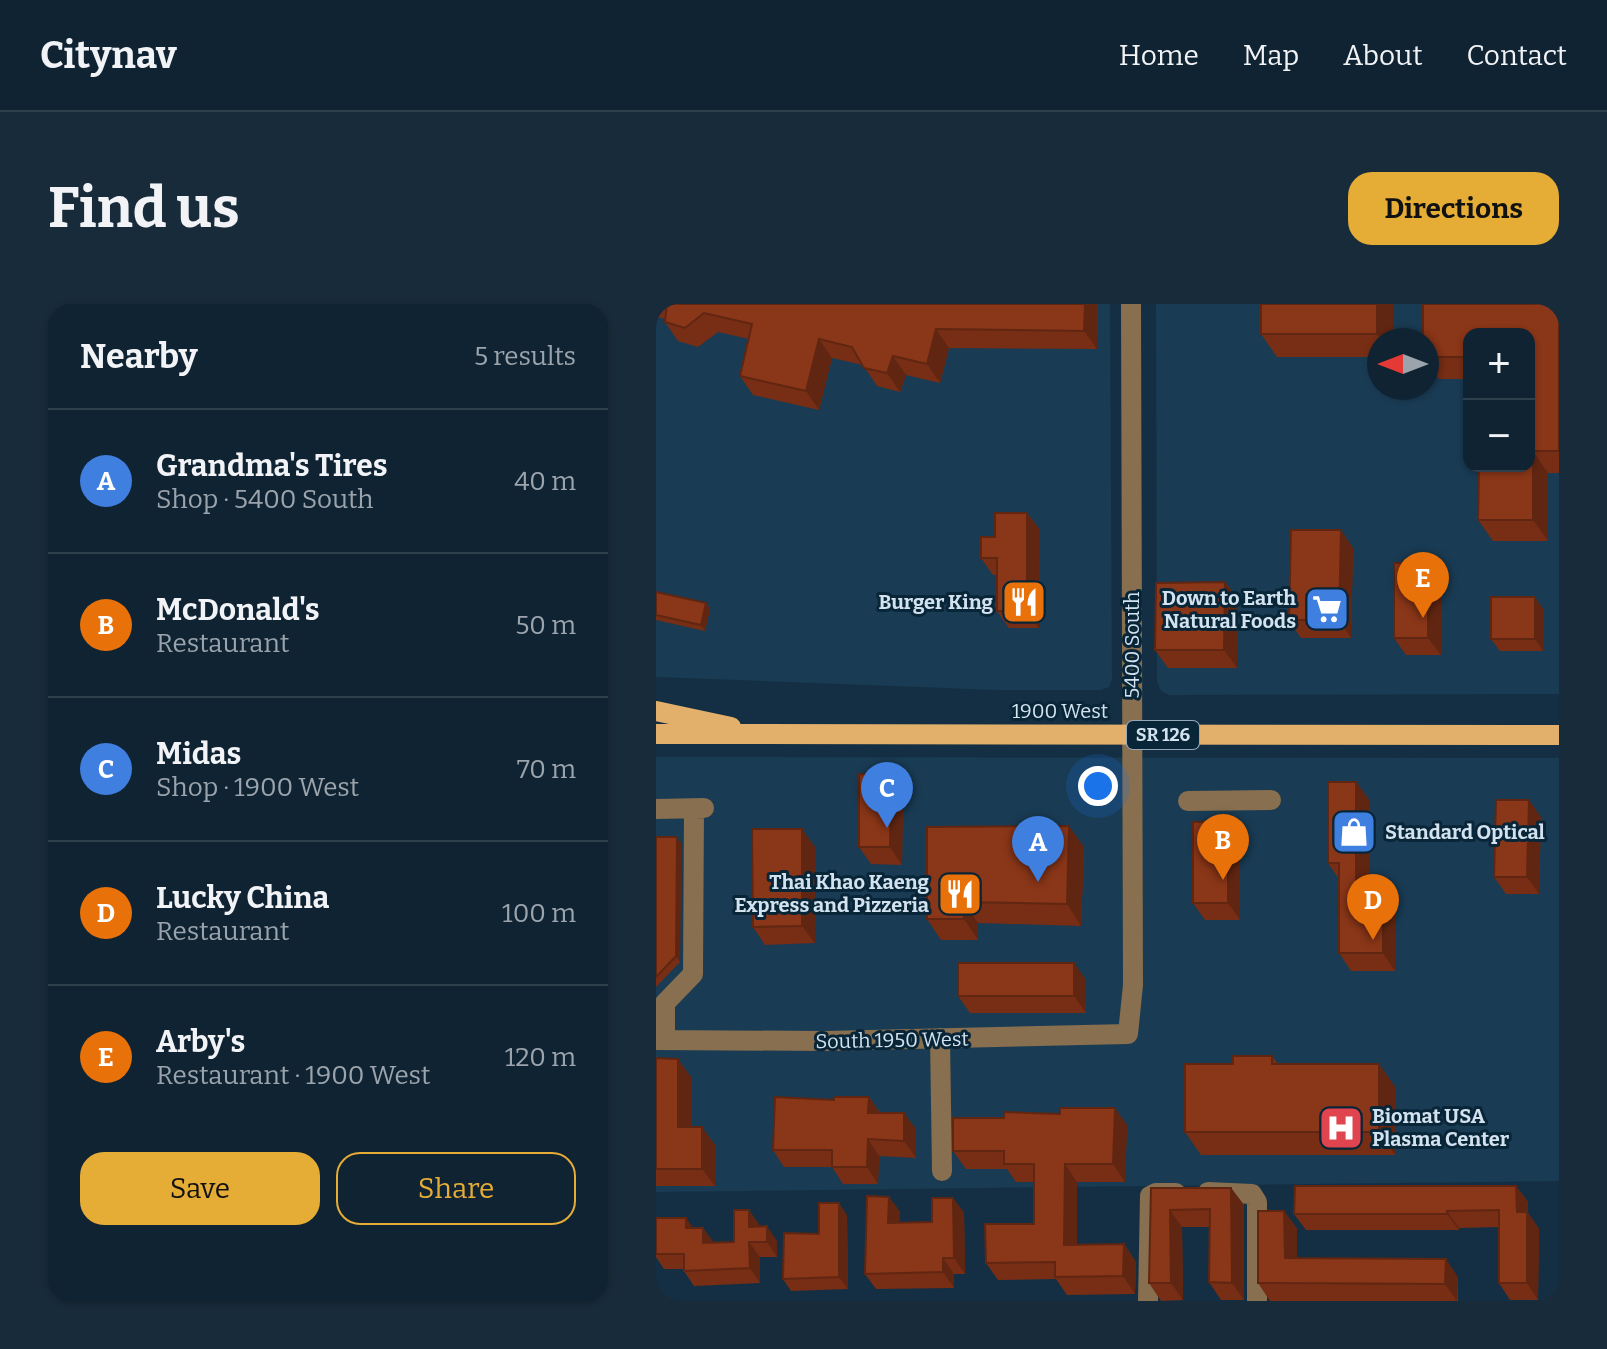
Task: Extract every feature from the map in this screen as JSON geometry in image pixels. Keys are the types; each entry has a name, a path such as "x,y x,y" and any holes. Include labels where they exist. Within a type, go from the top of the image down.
{"main road":[{"path":"656,711 766,735"},
{"name":"1900 West","path":"656,734 1559,735"}],"street":[{"name":"5400 South","path":"1128,1034 1133,985 1131,304"},
{"path":"1188,801 1271,800"},
{"path":"656,809 701,808 693,974 660,1003 660,1040"},
{"name":"South 1950 West","path":"660,1040 826,1041 1128,1034"},
{"path":"940,1038 942,1171"},
{"path":"1148,1301 1150,1196 1156,1193 1242,1191 1252,1194 1257,1202 1257,1301"}],"shaded area":[{"path":"656,304 1110,304 1112,679 1109,687 1100,690 997,690 656,677"},
{"path":"1156,304 1559,304 1559,694 1169,695 1161,691 1157,681"},
{"path":"656,757 1559,758 1559,1181 656,1192"}],"building":[{"path":"667,304 1085,304 1084,331 936,329 927,364 893,356 887,373 864,368 852,347 819,339 806,391 740,376 752,324 704,313 685,328 665,322"},
{"path":"1261,304 1377,304 1377,328 1367,328 1367,334 1261,334"},
{"path":"1423,304 1559,304 1559,451 1535,451 1535,328 1463,328 1463,357 1439,357 1439,328 1423,328"},
{"path":"1479,472 1533,472 1533,520 1478,520"},
{"path":"995,513 1027,513 1027,611 997,611 997,558 981,558 981,537 995,537"},
{"path":"1291,530 1341,530 1339,620 1289,620"},
{"path":"1394,563 1428,563 1428,638 1394,638"},
{"path":"1225,582 1224,650 1155,650 1156,583"},
{"path":"656,592 706,603 701,625 656,615"},
{"path":"1491,597 1535,597 1535,639 1491,639"},
{"path":"859,774 891,775 890,847 859,847"},
{"path":"1328,782 1356,782 1356,888 1383,888 1383,953 1339,953 1339,863 1328,863"},
{"path":"1496,800 1529,800 1527,877 1494,877"},
{"path":"1193,822 1228,822 1228,903 1193,903"},
{"path":"1069,826 1067,904 964,902 964,919 927,919 927,827"},
{"path":"752,829 802,829 802,926 753,927"},
{"path":"656,837 677,837 676,956 656,977"},
{"path":"958,963 1074,963 1074,996 958,996"},
{"path":"1233,1056 1272,1056 1272,1064 1379,1064 1379,1132 1185,1132 1185,1064 1233,1064"},
{"path":"656,1058 678,1059 678,1127 702,1127 702,1169 656,1169"},
{"path":"775,1097 834,1100 834,1097 869,1097 868,1113 904,1113 904,1141 868,1139 867,1167 832,1167 832,1150 773,1150"},
{"path":"1060,1108 1115,1108 1113,1164 1065,1164 1064,1245 1124,1244 1123,1276 1055,1277 1055,1262 986,1263 985,1224 1034,1224 1034,1164 1004,1164 1004,1151 953,1151 953,1118 1004,1118 1004,1112 1060,1114"},
{"path":"1295,1186 1516,1186 1517,1212 1527,1212 1527,1283 1499,1283 1499,1210 1447,1211 1447,1214 1294,1214"},
{"path":"1151,1188 1231,1188 1232,1283 1209,1282 1210,1209 1170,1210 1171,1283 1149,1283"},
{"path":"867,1196 889,1197 888,1223 932,1222 932,1198 953,1198 954,1258 943,1258 943,1272 865,1274"},
{"path":"819,1203 839,1203 839,1277 783,1279 784,1233 819,1234"},
{"path":"734,1210 749,1210 749,1227 767,1226 767,1242 749,1242 750,1268 684,1271 684,1254 656,1254 656,1218 686,1218 686,1228 703,1228 703,1243 734,1242"},
{"path":"1258,1211 1284,1211 1285,1258 1446,1259 1445,1284 1258,1283"}],"place":[{"name":"Burger King","path":"1024,602"},
{"name":"Down to Earth Natural Foods","path":"1327,609"},
{"name":"Arby's","path":"1423,618"},
{"name":"Midas","path":"887,828"},
{"name":"Standard Optical","path":"1354,832"},
{"name":"McDonald's","path":"1223,880"},
{"name":"Grandma's Tires","path":"1038,882"},
{"name":"Thai Khao Kaeng Express and Pizzeria","path":"960,894"},
{"name":"Lucky China","path":"1373,940"},
{"name":"Biomat USA Plasma Center","path":"1341,1128"}]}
